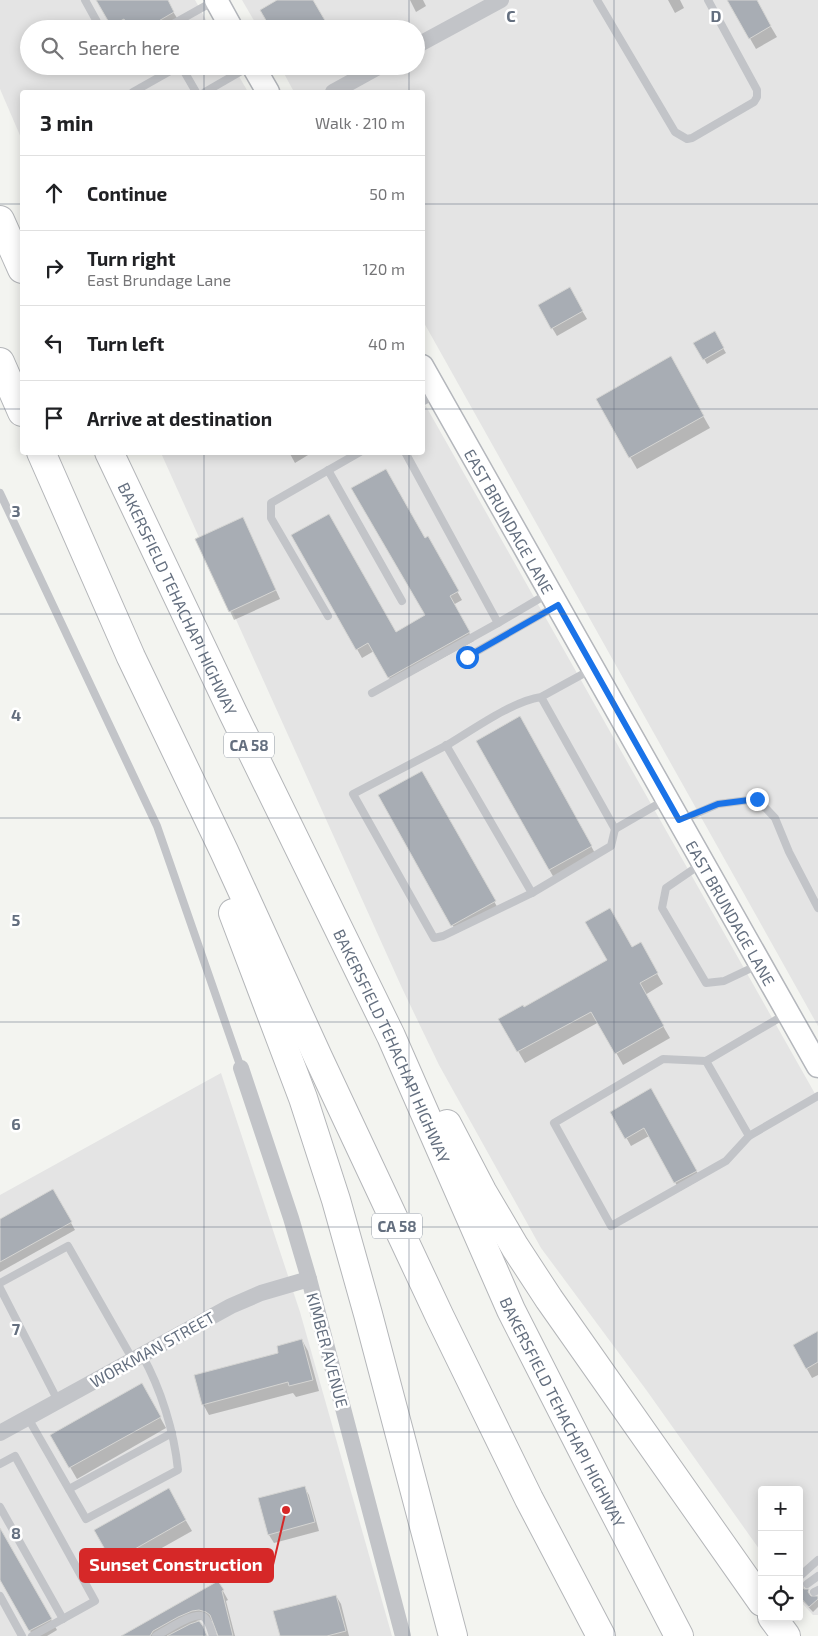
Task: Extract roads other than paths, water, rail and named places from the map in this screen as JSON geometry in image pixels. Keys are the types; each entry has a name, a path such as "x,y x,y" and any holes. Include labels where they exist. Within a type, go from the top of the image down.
{"highway":[{"path":"0,220 20,265"},
{"path":"0,362 20,407"},
{"name":"CA 58","path":"41,455 131,657 440,1317 529,1499 601,1636"},
{"name":"BAKERSFIELD TEHACHAPI HIGHWAY","path":"110,455 229,704 391,1036 511,1310 679,1636"},
{"path":"204,810 218,870 303,1098 338,1209 368,1314 453,1636"},
{"path":"391,1036 427,1087 487,1199 544,1292 758,1596"},
{"path":"775,1621 786,1636"}],"main road":[{"path":"216,0 227,20"},
{"path":"258,75 267,90"},
{"name":"EAST BRUNDAGE LANE","path":"425,378 430,397 554,599 818,1066"}],"street":[{"path":"425,41 500,0"},
{"path":"337,90 364,75"},
{"name":"KIMBER AVENUE","path":"241,1068 291,1218 309,1279 403,1636"},
{"name":"WORKMAN STREET","path":"0,1433 231,1306 261,1293 309,1279"}],"lane":[{"path":"85,0 96,20"},
{"path":"180,20 216,0"},
{"path":"597,0 676,132 687,139 692,138 754,102 757,97 757,90 708,0"},
{"path":"137,90 164,75"},
{"path":"186,75 195,90"},
{"path":"209,90 236,75"},
{"path":"328,616 271,518 271,503 355,455"},
{"path":"407,455 498,623"},
{"path":"328,470 402,601"},
{"path":"0,493 157,826 241,1068"},
{"path":"372,693 498,623 554,599"},
{"path":"467,657 554,599"},
{"path":"541,698 615,830 611,846 532,893 443,936 434,938 353,794 511,708 533,699 541,698 593,668"},
{"path":"446,745 532,893"},
{"path":"615,830 667,799"},
{"path":"679,820 718,804 757,799 775,818 789,852 818,908"},
{"path":"703,863 666,888 662,908 706,983 724,981 760,964"},
{"path":"788,1013 706,1061 663,1059 554,1123 610,1226 726,1161 749,1136 818,1096"},
{"path":"706,1061 749,1136"},
{"path":"0,1284 68,1246 137,1357 152,1375 172,1433 178,1470 86,1519 28,1418"},
{"path":"0,1288 58,1401"},
{"path":"69,1489 172,1433"},
{"path":"0,1464 14,1456 95,1601 32,1636"},
{"path":"0,1506 63,1619"},
{"path":"803,1573 818,1560 816,1556 818,1555"},
{"path":"808,1584 818,1576"},
{"path":"0,1596 22,1636"},
{"path":"156,1636 192,1616 199,1615 205,1618 212,1636"}],"place":[{"name":"Sunset Construction","path":"286,1510"}]}
